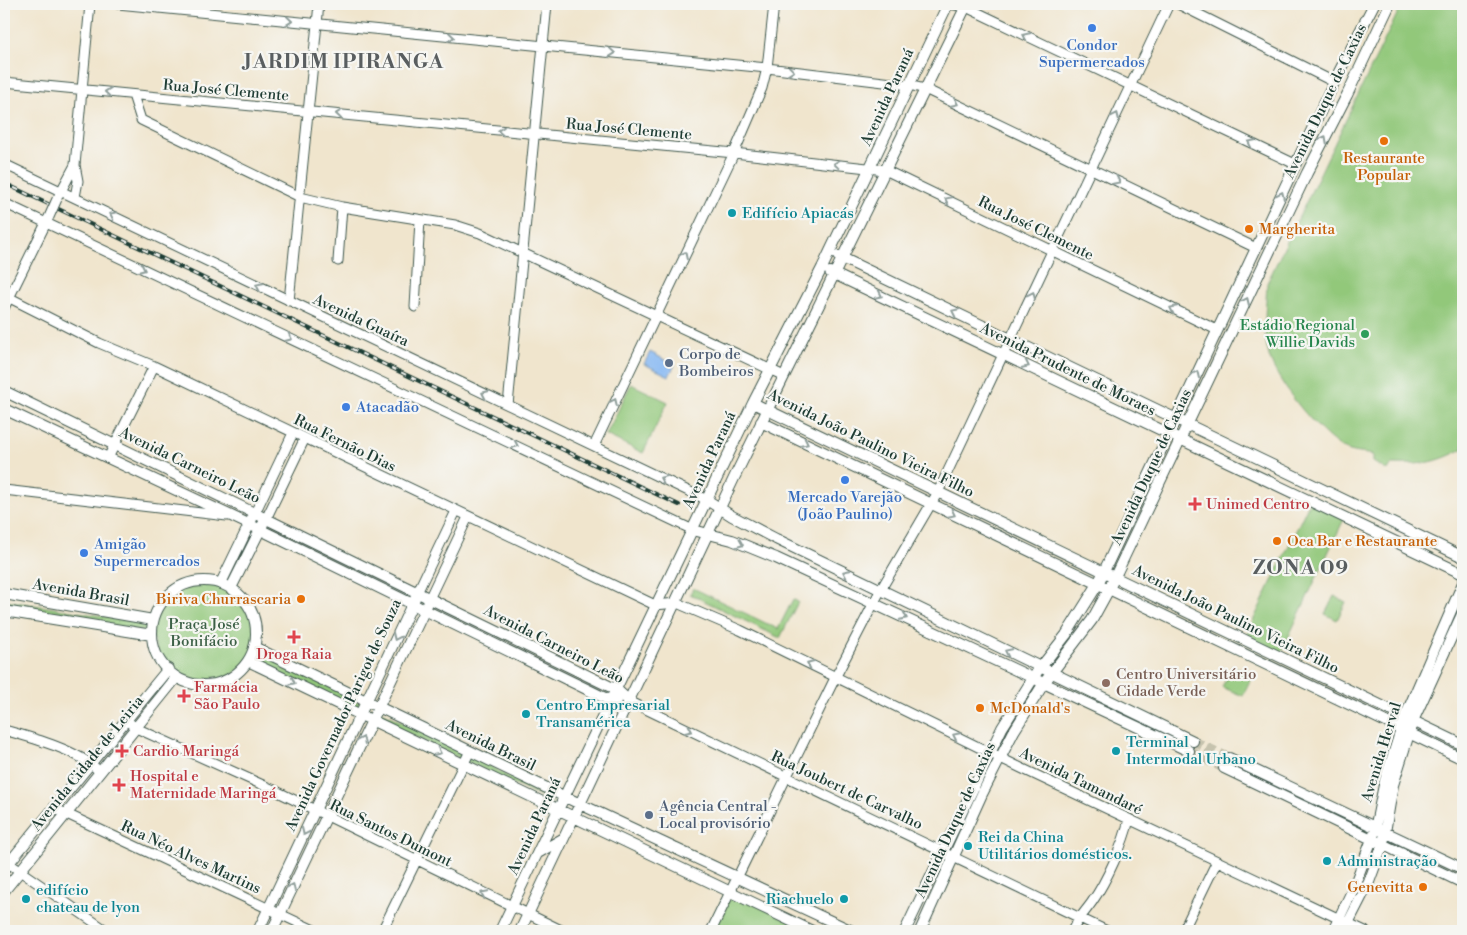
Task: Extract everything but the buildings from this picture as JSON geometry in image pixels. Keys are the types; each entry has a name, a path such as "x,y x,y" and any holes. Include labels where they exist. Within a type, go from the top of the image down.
{"main road":[{"name":"Avenida Paraná","path":"501,931 617,690 655,605 693,530 769,369 830,252 948,4"},
{"name":"Avenida Duque de Caxias","path":"905,931 990,752 1033,677 1066,635 1098,584 1334,82 1374,4"},
{"name":"Avenida Duque de Caxias","path":"920,931 982,794 1021,719 1044,683 1092,620 1109,589 1307,173 1348,95 1390,4"},
{"name":"Avenida Paraná","path":"520,931 677,603 761,422 966,5"},
{"path":"1357,38 1377,29"},
{"path":"928,46 933,71"},
{"path":"1339,72 1346,84 1348,95"},
{"path":"890,127 912,116"},
{"path":"849,210 854,235"},
{"name":"Avenida Prudente de Moraes","path":"830,252 1463,557"},
{"name":"Avenida Prudente de Moraes","path":"822,268 1463,574"},
{"path":"791,328 794,354"},
{"name":"Avenida Carneiro Leão","path":"4,391 617,690 629,702"},
{"name":"Avenida João Paulino Vieira Filho","path":"753,403 1463,745"},
{"name":"Avenida Carneiro Leão","path":"4,409 232,516 611,701 629,702"},
{"path":"40,426 47,412"},
{"name":"Avenida João Paulino Vieira Filho","path":"761,422 1463,759"},
{"path":"729,455 735,476"},
{"path":"693,530 776,558 874,602 1044,683 1191,746 1040,668 776,539 707,500"},
{"path":"221,583 255,513"},
{"path":"231,588 266,519"},
{"path":"346,572 352,561"},
{"path":"674,569 695,562"},
{"path":"195,582 221,583 231,588 240,595 253,614 256,624 254,646 248,661 234,674 217,683 204,684 176,678 155,648 152,635 154,620 160,604 172,592 195,582"},
{"name":"Avenida Herval","path":"1333,931 1344,924 1368,882 1383,844 1405,732 1434,648 1463,583"},
{"name":"Avenida Governador Parigot de Souza","path":"258,931 417,593"},
{"name":"Avenida Brasil","path":"4,594 154,620"},
{"name":"Avenida Governador Parigot de Souza","path":"272,931 430,599"},
{"name":"Avenida Brasil","path":"4,611 152,635"},
{"name":"Avenida Herval","path":"1409,719 1463,612"},
{"path":"1066,635 1092,620"},
{"path":"639,642 646,667"},
{"path":"1434,648 1448,643"},
{"name":"Avenida Brasil","path":"254,646 564,797 852,931"},
{"name":"Avenida Brasil","path":"248,661 812,931"},
{"name":"Avenida Cidade de Leiria","path":"5,864 54,808 168,669"},
{"name":"Avenida Cidade de Leiria","path":"4,891 176,678"},
{"path":"1020,699 1021,719"},
{"name":"Avenida Herval","path":"1344,924 1353,889 1372,839 1385,780 1405,732"},
{"path":"590,743 613,736"},
{"path":"1229,758 1463,870"},
{"path":"1224,768 1463,883"},
{"path":"1385,780 1392,792"},
{"path":"961,812 982,794"},
{"path":"538,854 564,838"},
{"path":"929,879 930,908"},
{"path":"1353,889 1368,882"}],"street":[{"path":"75,197 78,181 75,165 90,4"},
{"path":"118,4 767,68 909,85 925,89 1256,248"},
{"path":"289,300 319,4"},
{"path":"508,405 547,4"},
{"path":"594,446 655,314 734,153 762,88 767,68 774,4"},
{"path":"948,4 966,5 1295,164"},
{"path":"711,931 786,776 880,590 938,492 1170,4"},
{"path":"1178,4 1334,82"},
{"name":"Rua José Clemente","path":"4,82 734,153 885,170 1217,330"},
{"path":"134,95 141,120 300,197 468,228 784,376"},
{"name":"Avenida Guaíra","path":"4,164 59,195 75,197 707,500"},
{"path":"4,308 6,297 48,220 75,165"},
{"path":"4,203 48,220 693,530"},
{"path":"338,262 342,206"},
{"path":"415,307 420,220"},
{"name":"Rua Fernão Dias","path":"6,297 99,343 154,366 655,605"},
{"path":"108,458 154,366"},
{"path":"255,513 293,433"},
{"path":"266,519 305,438"},
{"path":"4,490 232,516"},
{"name":"Avenida Governador Parigot de Souza","path":"417,593 456,511"},
{"name":"Avenida Governador Parigot de Souza","path":"430,599 468,517"},
{"path":"655,605 677,603"},
{"name":"Avenida Tamandaré","path":"677,603 836,676 1344,924 1365,931"},
{"name":"Rua Joubert de Carvalho","path":"629,702 942,850 1107,931"},
{"name":"Rua Santos Dumont","path":"126,720 136,728 257,782 563,931"},
{"path":"4,730 40,741 91,763 99,771"},
{"path":"382,931 470,752"},
{"name":"Rua Néo Alves Martins","path":"54,808 316,931"},
{"path":"1072,931 1078,918 1092,901 1124,839 1129,819"},
{"path":"1184,931 1216,861"},
{"path":"5,864 20,871 107,931"}],"green space":[{"name":"Estádio Regional Willie Davids","path":"1402,4 1463,4 1463,449 1429,462 1392,464 1388,471 1373,462 1373,455 1350,451 1333,441 1322,432 1300,407 1273,367 1267,347 1265,320 1267,283"},
{"path":"631,384 668,402 643,453 606,435"},
{"path":"1310,501 1345,517 1279,657 1244,640"},
{"name":"Praça José Bonifácio","path":"204,581 228,588 246,602 254,621 254,647 364,705 361,712 249,659 235,673 220,681 205,685 191,684 178,677 166,667 158,652 152,633 4,608 4,600 152,624 160,606 171,594 178,589"},
{"path":"693,588 778,629 793,599 798,602 780,638 690,594"},
{"path":"1334,596 1346,602 1337,620 1325,614"},
{"path":"1232,666 1252,676 1243,696 1222,687"},
{"path":"377,710 469,754 560,806 373,717"},
{"path":"730,892 812,931 711,931"}],"water":[{"path":"650,352 675,365 669,376 644,364"}],"tunnel":[{"path":"1193,741 1229,758"},
{"path":"1189,751 1224,768"}],"railway":[{"path":"4,183 679,505"}],"place":[{"name":"Condor Supermercados","path":"1092,28"},
{"name":"Restaurante Popular","path":"1384,141"},
{"name":"Edifício Apiacás","path":"732,213"},
{"name":"Margherita","path":"1249,229"},
{"name":"Estádio Regional Willie Davids","path":"1365,334"},
{"name":"Corpo de Bombeiros","path":"669,363"},
{"name":"Atacadão","path":"346,407"},
{"name":"Mercado Varejão (João Paulino)","path":"845,480"},
{"name":"Unimed Centro","path":"1195,504"},
{"name":"Oca Bar e Restaurante","path":"1277,541"},
{"name":"Amigão Supermercados","path":"84,553"},
{"name":"Biriva Churrascaria","path":"301,599"},
{"name":"Droga Raia","path":"294,637"},
{"name":"Centro Universitário Cidade Verde","path":"1106,683"},
{"name":"Farmácia São Paulo","path":"184,696"},
{"name":"McDonald's","path":"980,708"},
{"name":"Centro Empresarial Transamérica","path":"526,714"},
{"name":"Cardio Maringá","path":"122,751"},
{"name":"Terminal Intermodal Urbano","path":"1116,751"},
{"name":"Hospital e Maternidade Maringá","path":"119,785"},
{"name":"Agência Central - Local provisório","path":"649,815"},
{"name":"Rei da China Utilitários domésticos.","path":"968,846"},
{"name":"Administração","path":"1327,861"},
{"name":"Genevitta","path":"1423,887"},
{"name":"edifício chateau de lyon","path":"26,899"},
{"name":"Riachuelo","path":"844,899"}],"district":[{"name":"JARDIM IPIRANGA","path":"344,61"},
{"name":"ZONA 09","path":"1301,567"}]}
